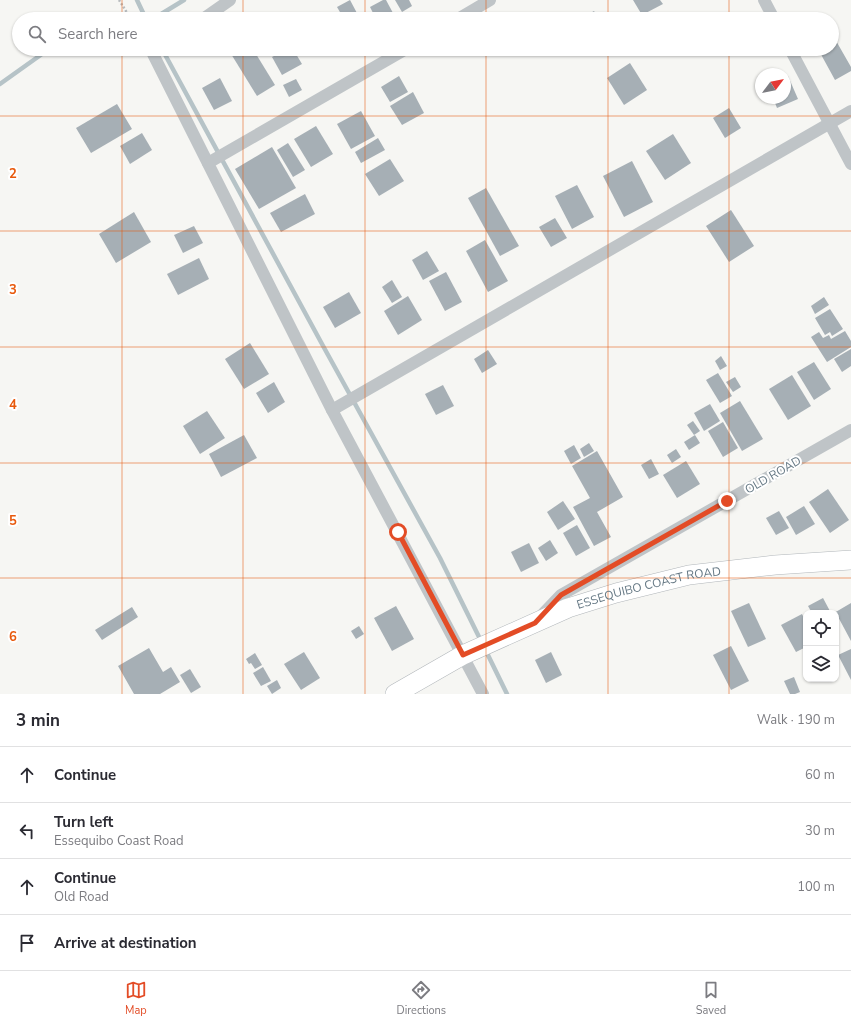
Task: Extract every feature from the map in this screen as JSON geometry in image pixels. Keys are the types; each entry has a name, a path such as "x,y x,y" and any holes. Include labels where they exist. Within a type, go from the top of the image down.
{"main road":[{"name":"ESSEQUIBO COAST ROAD","path":"395,694 463,655 568,608 616,593 690,575 775,565 851,560"}],"street":[{"path":"213,12 230,0"},
{"path":"470,12 490,0"},
{"path":"764,0 770,12"},
{"path":"154,56 332,410 483,694"},
{"path":"208,163 394,56"},
{"path":"794,56 851,164"},
{"path":"332,410 851,111"},
{"name":"OLD ROAD","path":"535,623 561,595 851,430"}],"path":[{"path":"119,0 127,12"}],"building":[{"path":"350,0 356,12 340,12 337,7"},
{"path":"383,0 386,0 392,12 372,12 370,7"},
{"path":"395,0 409,0 412,6 402,12"},
{"path":"633,0 660,0 663,4 648,12 640,12"},
{"path":"839,46 851,67 851,71 835,80 822,56 839,56"},
{"path":"232,56 257,56 275,85 257,96"},
{"path":"297,56 302,64 282,75 272,57"},
{"path":"630,63 647,90 624,105 607,78"},
{"path":"399,76 408,92 390,102 381,87"},
{"path":"220,78 232,101 214,110 202,88"},
{"path":"296,79 302,90 289,97 283,85"},
{"path":"791,83 798,99 791,102"},
{"path":"413,92 424,113 402,125 390,106"},
{"path":"117,104 132,129 91,153 76,128"},
{"path":"775,104 786,104 777,108"},
{"path":"729,108 741,128 725,138 713,118"},
{"path":"361,111 375,136 351,149 337,124"},
{"path":"316,126 333,154 311,167 294,139"},
{"path":"142,133 152,150 130,164 120,146"},
{"path":"673,134 691,163 665,180 646,151"},
{"path":"378,138 385,150 361,163 355,152"},
{"path":"288,143 305,170 293,177 277,150"},
{"path":"272,147 296,188 259,209 235,169"},
{"path":"390,159 404,181 379,196 365,174"},
{"path":"632,161 653,202 624,217 603,176"},
{"path":"577,185 594,217 572,229 555,196"},
{"path":"486,188 519,246 500,256 468,198"},
{"path":"305,194 315,214 281,232 270,213"},
{"path":"731,210 754,246 729,262 706,226"},
{"path":"134,212 151,242 116,263 99,234"},
{"path":"555,218 567,238 551,247 539,227"},
{"path":"194,226 203,243 183,253 174,235"},
{"path":"485,240 508,281 488,292 466,251"},
{"path":"427,251 439,271 423,280 412,260"},
{"path":"199,258 209,279 178,295 167,274"},
{"path":"446,272 462,302 445,311 429,281"},
{"path":"392,280 402,297 392,303 382,287"},
{"path":"349,292 361,313 335,328 323,307"},
{"path":"408,296 422,320 398,335 384,311"},
{"path":"824,297 829,305 815,314 811,306"},
{"path":"830,309 843,329 832,336 830,332 825,335 815,318"},
{"path":"845,331 851,341 851,347 827,362 811,337 819,332 823,338 829,335 831,339"},
{"path":"250,343 269,374 244,389 225,359"},
{"path":"851,349 851,366 842,372 834,359"},
{"path":"488,350 497,364 482,373 474,359"},
{"path":"721,356 727,366 720,370 715,361"},
{"path":"814,362 831,389 814,400 797,372"},
{"path":"718,373 732,396 720,403 706,380"},
{"path":"792,375 811,406 788,420 769,389"},
{"path":"735,377 741,387 733,392 726,382"},
{"path":"274,382 285,402 268,413 256,393"},
{"path":"443,385 454,406 436,415 425,394"},
{"path":"740,401 763,439 742,451 720,413"},
{"path":"710,404 720,421 704,431 694,413"},
{"path":"207,411 225,438 200,454 183,426"},
{"path":"693,421 700,431 694,435 687,425"},
{"path":"723,422 738,448 723,457 708,431"},
{"path":"244,435 257,458 221,477 209,454"},
{"path":"695,435 700,443 689,450 684,442"},
{"path":"589,443 594,451 584,457 580,449"},
{"path":"574,445 581,458 571,464 564,451"},
{"path":"676,449 681,457 672,463 667,455"},
{"path":"597,451 623,497 597,512 611,537 594,546 573,507 590,498 572,466"},
{"path":"651,459 659,474 649,479 641,465"},
{"path":"686,461 700,484 677,498 663,475"},
{"path":"828,489 849,520 830,533 809,502"},
{"path":"563,501 575,519 558,530 547,512"},
{"path":"804,506 815,524 796,535 786,517"},
{"path":"779,511 789,528 776,535 766,518"},
{"path":"577,525 590,548 576,556 563,533"},
{"path":"550,540 558,553 546,561 538,548"},
{"path":"529,543 539,563 521,572 511,552"},
{"path":"823,598 829,610 810,610 808,606"},
{"path":"749,603 766,639 748,647 731,611"},
{"path":"851,603 851,641 839,619 839,610"},
{"path":"396,606 414,639 392,651 374,618"},
{"path":"132,607 138,617 102,640 95,630"},
{"path":"802,614 803,648 796,652 781,625"},
{"path":"359,626 364,634 356,639 351,631"},
{"path":"731,646 749,681 731,690 713,655"},
{"path":"149,648 163,672 171,667 180,682 160,694 134,694 118,666"},
{"path":"851,649 851,680 839,657 839,655"},
{"path":"304,652 320,678 301,690 284,664"},
{"path":"551,652 562,675 546,683 535,660"},
{"path":"255,653 262,665 255,669 246,659"},
{"path":"263,667 271,681 261,686 253,673"},
{"path":"190,669 201,687 191,693 180,675"},
{"path":"794,677 800,692 790,694 784,681"},
{"path":"277,680 281,688 272,694 267,686"}],"waterway":[{"path":"137,0 143,12"},
{"path":"164,12 184,0"},
{"path":"0,84 39,56"},
{"path":"166,56 440,558 482,643"},
{"path":"485,649 507,694"}],"route":[{"path":"398,532 463,655 535,623 561,595 727,501"}]}
